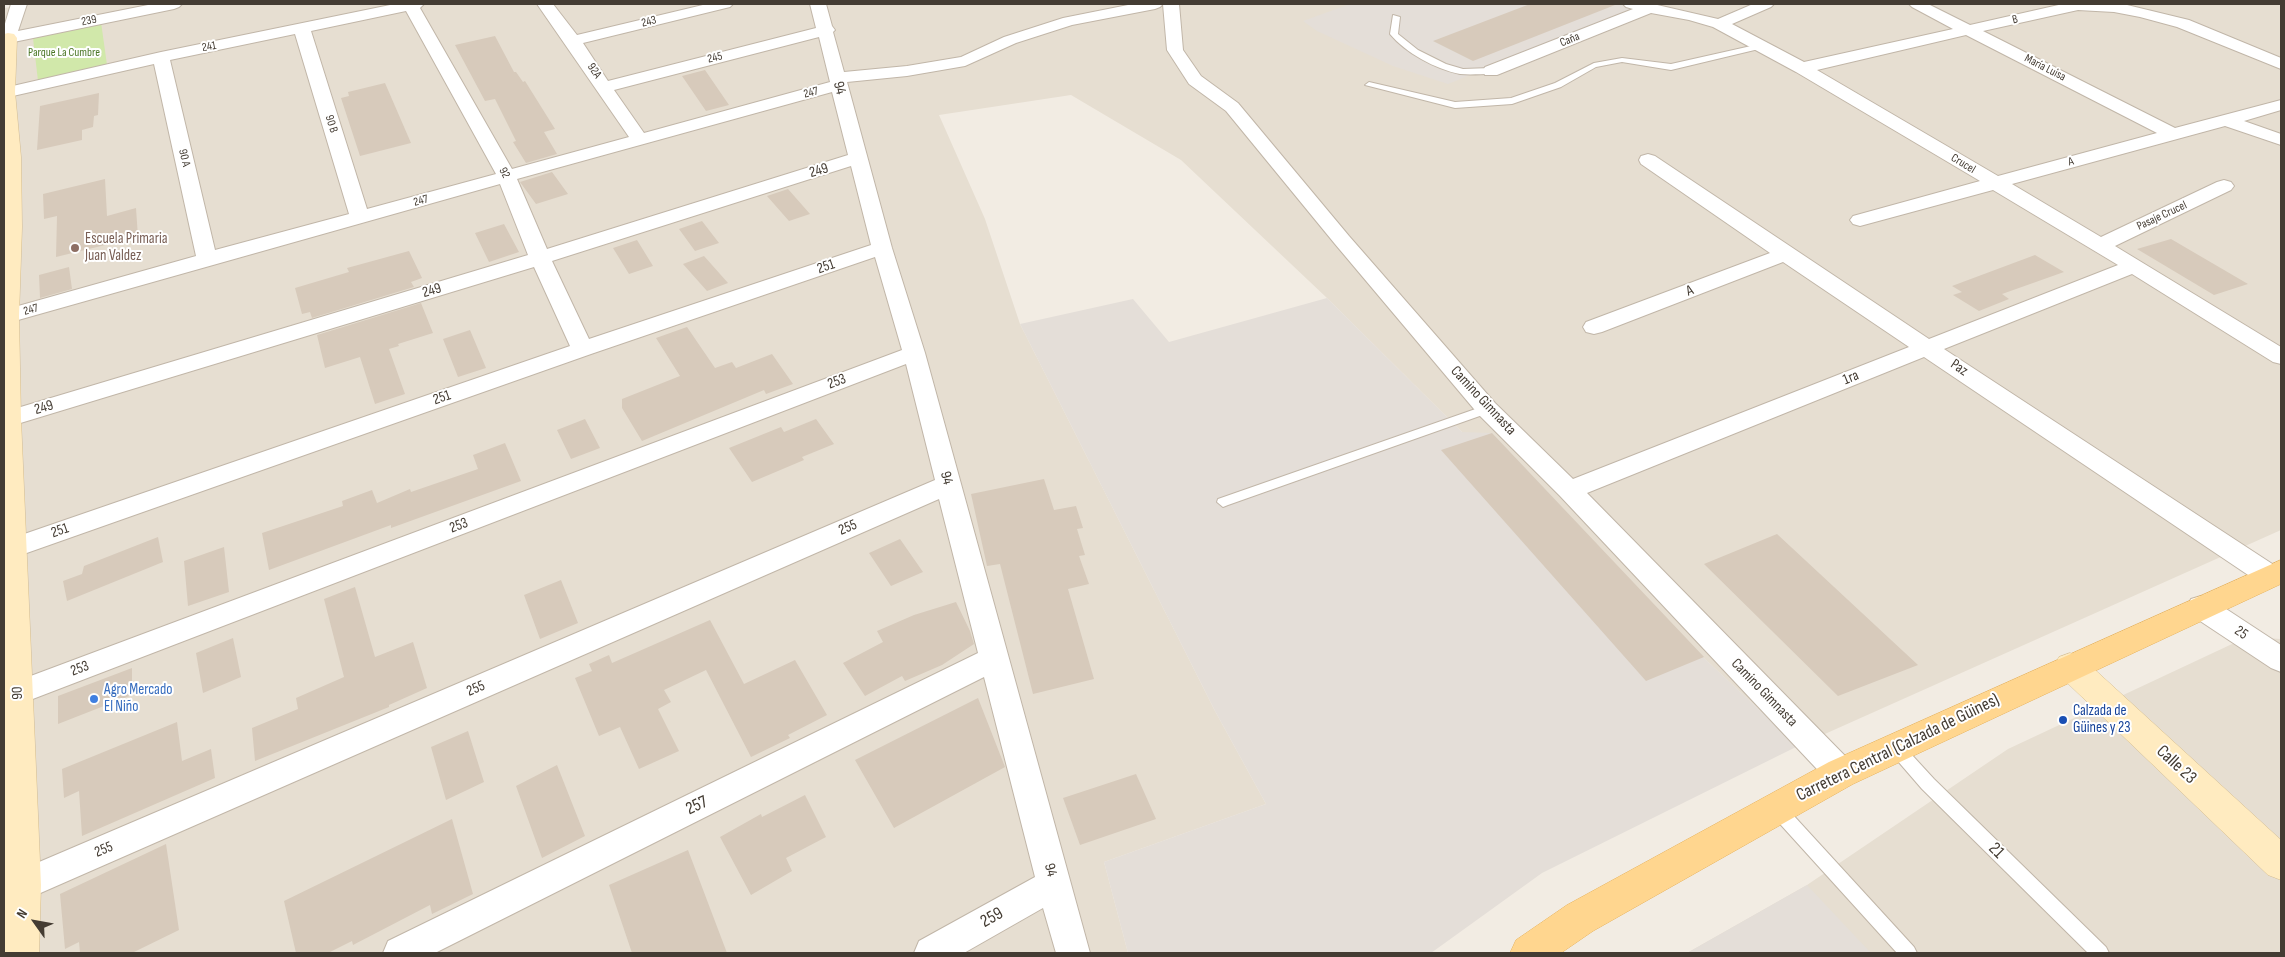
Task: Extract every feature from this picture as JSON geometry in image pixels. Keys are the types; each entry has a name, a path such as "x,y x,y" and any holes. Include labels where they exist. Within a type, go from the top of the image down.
{"main road":[{"name":"Carretera Central (Calzada de Güines)","path":"1529,953 1580,918 1841,773 1895,746 2276,573"}],"street":[{"name":"239","path":"11,24 174,4"},
{"name":"241","path":"5,93 161,57 302,29 413,4"},
{"name":"92","path":"413,4 507,177 540,258 583,349"},
{"name":"92A","path":"545,4 574,41 640,140"},
{"name":"243","path":"574,41 724,4"},
{"name":"94","path":"818,4 827,30 837,82 860,158 882,248 914,353 1053,884 1073,953"},
{"name":"247","path":"5,317 207,259 640,140 837,82 965,61 1010,40 1069,21 1155,4"},
{"name":"Camino Gimnasta","path":"1171,4 1175,50 1195,80 1232,107 1342,240 1488,409 1569,490 1841,773"},
{"path":"1719,24 1766,4"},
{"name":"María Luisa","path":"1917,4 2172,134"},
{"name":"B","path":"1802,68 2078,4 2117,8 2175,21 2216,35 2281,64"},
{"name":"Crucel","path":"1640,6 1692,16 1719,24 1802,68 2100,245 2281,358"},
{"name":"Caña","path":"1491,71 1640,6"},
{"name":"90","path":"11,24 5,93 7,157 5,317 13,889 20,953"},
{"name":"90 B","path":"302,29 360,218"},
{"name":"245","path":"604,87 827,30"},
{"name":"90 A","path":"161,57 207,259"},
{"name":"A","path":"1860,220 2281,104"},
{"path":"2225,120 2281,140"},
{"name":"249","path":"6,420 540,258 860,158"},
{"name":"Paz","path":"1648,160 1785,254 2276,573"},
{"name":"Pasaje Crucel","path":"2100,245 2224,186"},
{"name":"251","path":"8,550 583,349 882,248"},
{"name":"A","path":"1594,327 1785,254"},
{"name":"1ra","path":"1569,490 2133,266"},
{"name":"253","path":"11,695 914,353"},
{"name":"255","path":"13,889 948,485"},
{"name":"25","path":"2201,607 2281,660"},
{"name":"257","path":"400,953 994,659"},
{"name":"Calle 23","path":"2070,666 2281,864"},
{"name":"259","path":"932,953 1053,884"}],"lane":[{"path":"1396,17 1394,34 1401,43 1448,68 1462,71 1491,71"},
{"path":"1369,85 1455,105 1495,103 1512,101 1558,85 1594,65 1622,60 1670,67 1760,46"},
{"path":"1223,502 1488,409"},
{"name":"21","path":"1895,746 1928,784 2100,953"},
{"path":"1776,808 1908,953"}],"shaded area":[{"path":"28,4 2279,4 2281,5 2281,530 1798,746 1462,432 1327,298 1181,160 1071,95 939,115 985,219 1020,324 1215,711 1266,804 1104,862 1128,953 4,953 4,8"},
{"path":"1350,4 1619,4 1631,9 1448,84 1393,66 1317,31 1303,21"},
{"path":"1327,298 1462,432 1492,433 1703,657 1798,746 1542,873 1431,953 1128,953 1104,862 1266,804 1215,711 1020,324 1133,299 1169,342"},
{"path":"2247,637 2281,639 2281,953 1687,953 1807,885 2008,749"},
{"path":"1807,885 1871,953 1687,953"}],"green space":[{"name":"Parque La Cumbre","path":"101,22 107,65 38,81 33,38"}],"building":[{"path":"1530,4 1615,5 1473,61 1433,41"},
{"path":"495,36 514,72 523,82 525,81 555,129 544,132 557,154 526,163 513,142 516,141 495,99 485,101 455,45"},
{"path":"705,70 729,105 706,111 682,76"},
{"path":"385,83 411,143 360,156 341,98 349,96 348,92"},
{"path":"99,93 98,115 94,116 93,127 82,130 82,140 37,150 40,106"},
{"path":"552,172 568,194 536,204 520,182"},
{"path":"105,179 107,216 136,208 138,237 56,257 57,216 44,219 43,194"},
{"path":"788,189 810,214 789,221 767,196"},
{"path":"702,221 719,243 695,251 679,229"},
{"path":"504,224 519,252 489,262 475,233"},
{"path":"2171,239 2248,284 2214,295 2137,249"},
{"path":"637,240 653,266 629,274 613,248"},
{"path":"409,251 422,278 411,282 414,287 312,318 310,312 302,314 295,288 349,272 347,268"},
{"path":"2035,255 2064,272 2002,294 2009,299 1979,311 1953,295 1962,292 1952,286"},
{"path":"704,256 728,283 707,291 683,264"},
{"path":"69,267 72,289 40,298 39,275"},
{"path":"421,303 433,333 398,344 399,346 389,349 405,394 375,404 360,357 325,368 317,335"},
{"path":"687,327 715,368 732,362 736,368 772,354 793,384 766,394 764,390 642,441 622,408 622,399 680,376 656,338"},
{"path":"470,330 486,368 458,377 443,339"},
{"path":"585,419 600,448 571,459 557,430"},
{"path":"816,419 834,444 802,457 804,460 752,482 729,448 781,427 784,432"},
{"path":"1492,433 1704,657 1646,681 1441,450"},
{"path":"505,443 521,481 391,528 391,525 269,570 262,533 343,506 342,501 372,490 377,503 410,489 411,492 478,469 473,455"},
{"path":"1044,479 1054,510 1076,506 1083,528 1077,529 1085,555 1079,556 1089,584 1068,589 1094,679 1033,694 1000,564 987,566 971,494"},
{"path":"1777,534 1918,665 1838,696 1704,564"},
{"path":"158,537 163,562 67,601 63,581 82,574 84,566"},
{"path":"900,539 923,572 891,586 869,553"},
{"path":"224,547 229,592 188,606 184,561"},
{"path":"561,580 578,623 540,639 524,595"},
{"path":"355,587 375,657 413,642 427,688 389,705 389,707 255,761 252,728 298,709 296,698 344,677 324,599"},
{"path":"956,602 974,644 942,665 905,681 902,676 865,696 843,663 883,642 877,631 914,615"},
{"path":"710,620 744,684 795,660 827,715 788,735 790,738 751,757 706,670 664,690 671,702 658,709 679,751 639,769 620,727 599,736 575,678 592,671 589,664 609,655 612,663"},
{"path":"233,638 241,677 203,693 196,653"},
{"path":"132,668 132,695 58,724 58,696"},
{"path":"978,698 1005,767 894,828 855,760"},
{"path":"177,722 182,761 211,749 215,778 82,836 79,791 64,798 62,769"},
{"path":"468,731 484,782 446,800 431,747"},
{"path":"557,765 585,836 542,858 516,786"},
{"path":"1136,774 1156,819 1080,845 1063,798"},
{"path":"805,795 826,837 786,858 792,871 751,895 720,837 761,814 762,817"},
{"path":"452,819 473,894 432,914 430,905 353,945 352,941 328,953 296,953 284,901"},
{"path":"166,844 179,930 132,953 80,953 79,942 65,949 60,894"},
{"path":"688,850 727,953 632,953 609,885"}],"place":[{"name":"Escuela Primaria Juan Valdez","path":"75,248"},
{"name":"Agro Mercado El Niño","path":"94,699"},
{"name":"Calzada de Güines y 23","path":"2063,720"}]}
